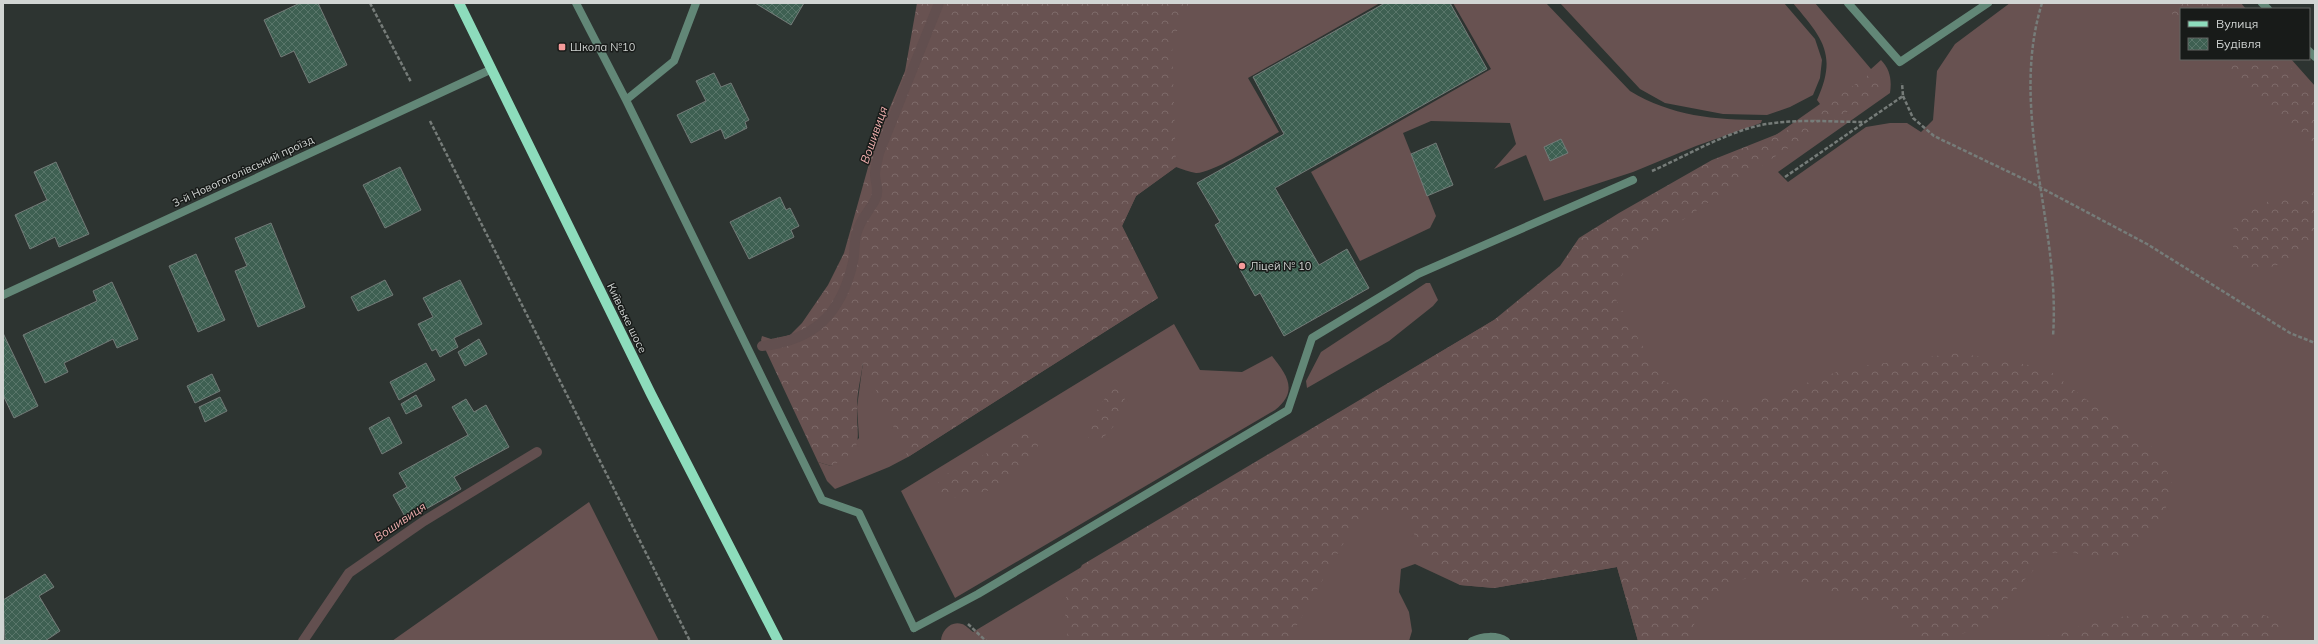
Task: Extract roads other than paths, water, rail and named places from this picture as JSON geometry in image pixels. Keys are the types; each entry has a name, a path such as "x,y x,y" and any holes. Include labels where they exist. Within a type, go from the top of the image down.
{"main road":[{"name":"Київське шосе","path":"459,3 651,394 778,641"}],"street":[{"path":"576,3 626,100 822,500 859,513 914,628 978,594 1288,410 1312,338 1418,274 1633,180"},
{"path":"626,100 674,61 696,3"},
{"path":"1848,3 1900,62 1988,3"},
{"name":"3-й Новогоголівський проїзд","path":"3,295 492,69"},
{"path":"1472,641 1481,637 1502,638 1506,641"}],"waterway":[{"name":"Вошивиця","path":"762,346 781,343 797,338 811,330 823,321 833,310 841,296 848,280 853,262 855,238 858,229 876,197 877,190 875,171 879,153 939,3"},
{"name":"Вошивиця","path":"303,641 349,573 424,521 537,452"}],"place":[{"name":"Школа №10","path":"562,47"},
{"name":"Ліцей № 10","path":"1242,266"}]}
